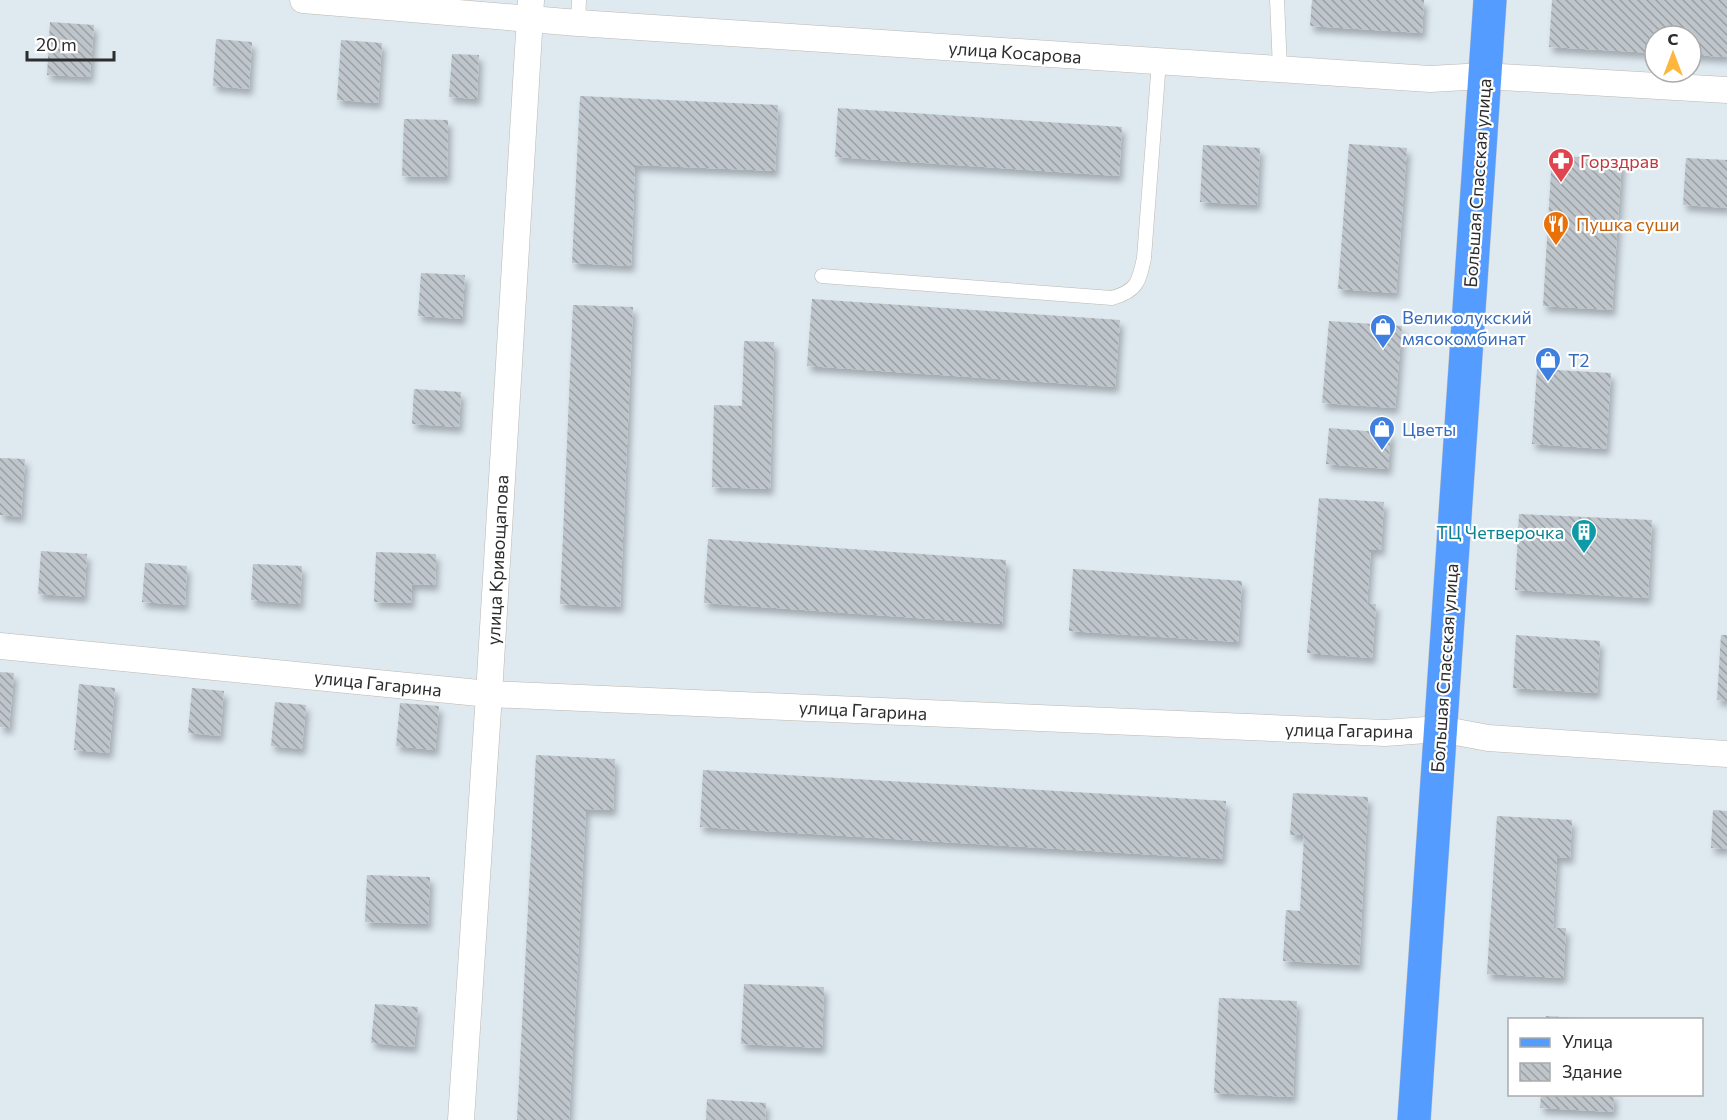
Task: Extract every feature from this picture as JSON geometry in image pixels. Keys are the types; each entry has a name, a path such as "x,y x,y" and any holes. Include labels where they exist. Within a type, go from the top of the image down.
{"main road":[{"name":"Большая Спасская улица","path":"1414,1120 1490,0"}],"street":[{"name":"улица Косарова","path":"303,0 579,12 1160,61 1430,79 1484,76 1727,90"},
{"name":"улица Кривощапова","path":"461,1120 531,10"},
{"name":"улица Гагарина","path":"0,646 489,694 1385,733 1440,729 1488,738 1727,754"}],"lane":[{"path":"1277,0 1280,69"},
{"path":"822,276 1112,298 1126,294 1134,287 1144,258 1160,61"}],"building":[{"path":"1312,0 1424,0 1422,33 1310,26"},
{"path":"1552,0 1727,0 1727,57 1703,56 1703,24 1643,24 1643,52 1549,47"},
{"path":"50,22 94,25 90,77 47,75"},
{"path":"216,39 252,42 249,89 213,86"},
{"path":"341,40 382,43 378,103 337,100"},
{"path":"452,54 479,55 477,99 449,97"},
{"path":"580,96 778,105 775,171 635,165 631,266 572,263"},
{"path":"838,108 1122,127 1119,176 835,157"},
{"path":"404,119 448,120 447,177 402,176"},
{"path":"1349,144 1407,148 1396,293 1338,289"},
{"path":"1203,145 1260,148 1257,205 1200,202"},
{"path":"1552,155 1622,160 1612,310 1543,306"},
{"path":"1686,158 1727,160 1727,208 1683,205"},
{"path":"421,273 465,275 462,319 418,316"},
{"path":"812,299 1120,320 1115,387 807,366"},
{"path":"573,305 633,307 620,607 560,604"},
{"path":"1329,321 1402,326 1395,408 1322,403"},
{"path":"744,341 774,342 770,489 712,487 714,405 742,406"},
{"path":"1537,369 1611,373 1606,449 1532,444"},
{"path":"414,389 461,392 459,427 412,424"},
{"path":"1329,428 1391,433 1388,469 1326,464"},
{"path":"0,458 25,459 21,517 0,515"},
{"path":"1319,498 1384,502 1381,550 1371,549 1367,603 1376,604 1372,658 1307,653"},
{"name":"ТЦ Четверочка","path":"1519,514 1652,520 1648,598 1515,590"},
{"path":"708,539 1006,560 1002,624 704,603"},
{"path":"41,551 87,554 84,597 38,594"},
{"path":"376,552 436,554 435,585 412,584 411,603 374,602"},
{"path":"145,563 187,566 185,605 142,602"},
{"path":"253,564 302,566 300,604 251,600"},
{"path":"1073,569 1242,581 1238,642 1069,631"},
{"path":"1516,635 1600,641 1597,693 1513,688"},
{"path":"1721,635 1727,635 1727,701 1717,700"},
{"path":"0,672 14,673 9,728 0,727"},
{"path":"79,684 115,688 109,753 74,750"},
{"path":"192,688 224,691 220,736 188,733"},
{"path":"275,702 306,705 302,749 271,746"},
{"path":"400,703 439,706 435,750 396,746"},
{"path":"536,755 615,759 613,810 586,809 569,1120 517,1120"},
{"path":"703,770 1226,801 1222,859 700,827"},
{"path":"1293,793 1368,797 1359,965 1283,961 1286,910 1300,911 1304,835 1290,835"},
{"path":"1713,810 1727,811 1727,849 1711,848"},
{"path":"1497,816 1572,820 1570,858 1557,857 1553,928 1566,928 1563,978 1487,974"},
{"path":"367,875 430,877 428,924 365,922"},
{"path":"744,984 824,987 822,1048 741,1044"},
{"path":"1219,998 1297,1001 1293,1097 1214,1093"},
{"path":"375,1004 418,1007 414,1047 371,1043"},
{"path":"1546,1016 1579,1018 1546,1018"},
{"path":"1541,1096 1614,1096 1613,1112 1540,1108"},
{"path":"707,1099 766,1103 765,1120 706,1120"}],"place":[{"name":"Горздрав","path":"1561,184"},
{"name":"Пушка суши","path":"1556,247"},
{"name":"Великолукский мясокомбинат","path":"1383,350"},
{"name":"T2","path":"1548,383"},
{"name":"Цветы","path":"1382,452"},
{"name":"ТЦ Четверочка","path":"1584,555"}]}
